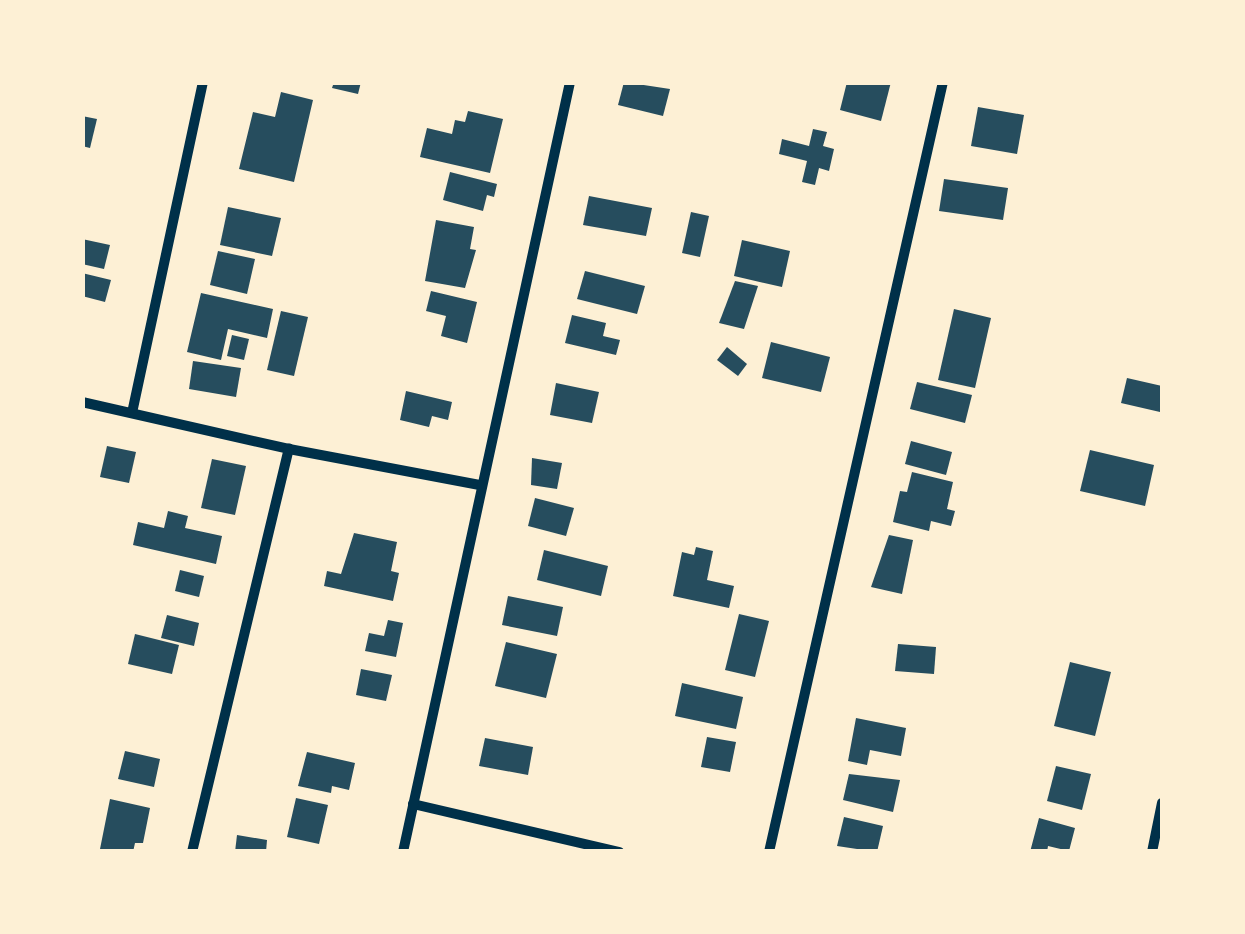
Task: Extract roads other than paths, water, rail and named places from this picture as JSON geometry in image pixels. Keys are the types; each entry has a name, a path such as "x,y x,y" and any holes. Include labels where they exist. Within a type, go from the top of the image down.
{"street":[{"path":"132,412 204,82"},
{"path":"403,852 570,82"},
{"path":"769,852 943,82"},
{"path":"82,402 289,449 480,484"},
{"path":"192,852 289,449"},
{"path":"1152,852 1162,803"},
{"path":"414,804 620,852"}]}
